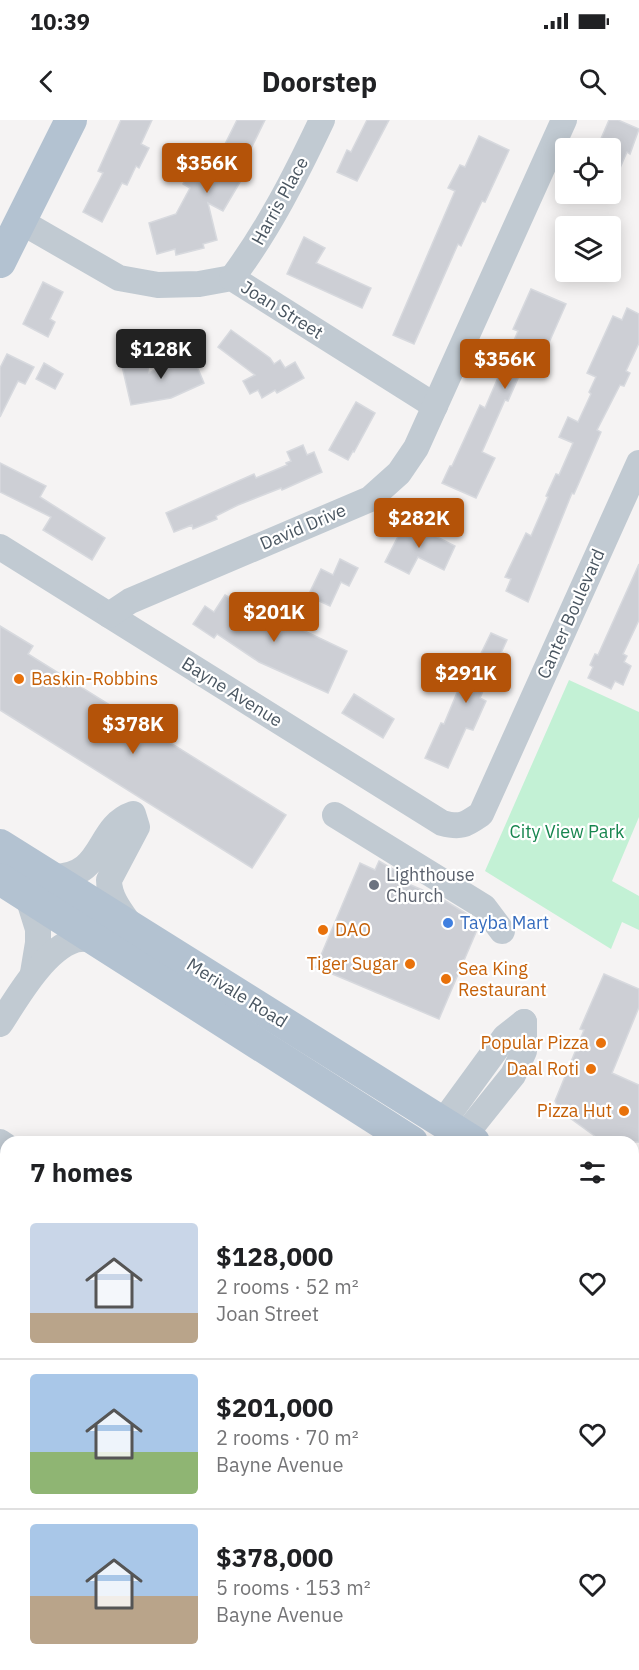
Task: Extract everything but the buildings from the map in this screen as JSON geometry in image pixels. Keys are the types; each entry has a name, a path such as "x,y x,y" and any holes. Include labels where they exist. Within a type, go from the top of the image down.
{"main road":[{"path":"0,262 71,120"},
{"name":"Merivale Road","path":"0,845 131,927 452,1136"},
{"name":"Merivale Road","path":"0,879 403,1136"}],"street":[{"name":"Harris Place","path":"232,278 251,253 298,171 322,120"},
{"name":"David Drive","path":"109,615 130,601 370,499 399,473 416,448 564,120"},
{"name":"Joan Street","path":"20,221 119,278 158,285 199,284 232,278 435,406"},
{"name":"Canter Boulevard","path":"466,825 481,814 639,463"},
{"name":"Bayne Avenue","path":"0,548 442,823 456,827 466,825"},
{"path":"51,877 71,876 84,869 120,819 133,814 137,827 109,885 114,901 131,927"},
{"path":"334,816 484,907 502,932"},
{"path":"28,897 38,929 33,973"},
{"path":"0,1024 33,973 59,950 74,941 94,939"},
{"path":"524,1022 521,1079 452,1136 504,1037 524,1022"}],"green space":[{"name":"City View Park","path":"569,680 639,712 639,817 612,881 639,896 639,930 622,922 611,949 485,871"}],"place":[{"name":"Baskin-Robbins","path":"19,679"},
{"name":"Lighthouse Church","path":"374,885"},
{"name":"Tayba Mart","path":"448,923"},
{"name":"DAO","path":"323,930"},
{"name":"Tiger Sugar","path":"410,964"},
{"name":"Sea King Restaurant","path":"446,979"},
{"name":"Popular Pizza","path":"601,1043"},
{"name":"Daal Roti","path":"591,1069"},
{"name":"Pizza Hut","path":"624,1111"}]}
